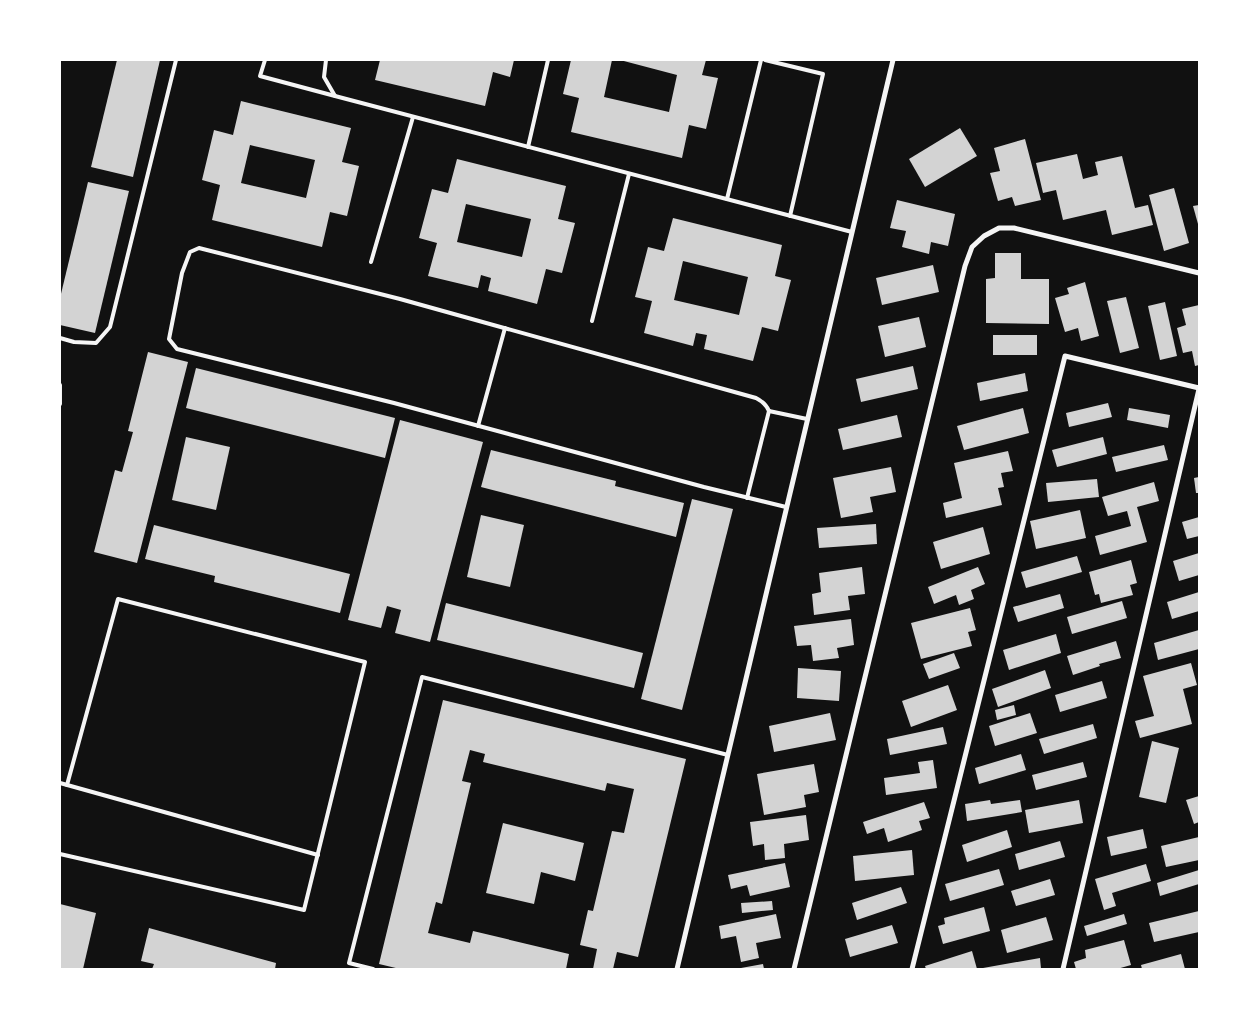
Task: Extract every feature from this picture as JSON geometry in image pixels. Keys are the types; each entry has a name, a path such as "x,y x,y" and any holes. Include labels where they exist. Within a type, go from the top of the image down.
{"street":[{"path":"677,969 893,60"},
{"path":"794,969 965,266 972,247 984,236 999,228 1014,228 1199,273"},
{"path":"912,969 1065,356 1199,388 1063,969"}],"lane":[{"path":"60,338 74,342 96,343 110,327 176,60"},
{"path":"264,60 260,76 852,232"},
{"path":"326,60 324,77 335,96"},
{"path":"528,147 548,60"},
{"path":"726,199 763,60 823,74 790,216"},
{"path":"370,262 413,116"},
{"path":"592,321 629,174"},
{"path":"786,507 704,487 394,403 177,349 169,339 182,273 190,252 199,248 400,299 756,398 763,402 769,411 807,419"},
{"path":"478,426 505,328"},
{"path":"60,385 60,404"},
{"path":"747,498 769,411"},
{"path":"60,854 304,910 365,662 118,599 67,785"},
{"path":"373,969 349,963 422,677 728,755"},
{"path":"60,783 318,854"}],"building":[{"path":"117,60 160,60 133,177 91,167"},
{"path":"380,60 514,60 510,77 493,72 485,106 375,80"},
{"path":"571,60 612,60 604,97 669,112 677,75 620,60 706,60 702,75 718,78 706,129 689,125 682,158 571,132 579,98 563,94"},
{"path":"241,101 351,128 342,162 359,166 347,216 330,212 322,247 212,220 220,185 202,180 214,130 233,135","holes":["250,145 315,160 306,198 241,183"]},
{"path":"960,128 977,156 925,187 909,159"},
{"path":"1025,139 1041,200 1015,206 1012,197 998,201 990,173 1000,171 994,148"},
{"path":"1077,154 1083,179 1098,175 1095,162 1122,156 1135,208 1148,205 1153,225 1112,235 1106,210 1063,220 1056,190 1043,193 1036,163"},
{"path":"457,159 566,186 558,219 575,223 562,273 546,269 537,304 488,291 491,278 481,275 478,288 428,276 437,243 419,238 432,189 448,193","holes":["466,204 531,219 522,257 457,242"]},
{"path":"88,182 129,191 95,333 60,325 60,298"},
{"path":"1174,188 1189,243 1164,251 1149,195"},
{"path":"897,200 955,214 948,246 931,242 929,254 902,247 906,231 890,228"},
{"path":"1199,205 1199,224 1198,224 1193,206"},
{"path":"673,218 782,245 775,276 791,280 778,331 762,327 753,361 704,349 707,335 696,333 693,346 644,333 652,301 635,297 648,247 664,251","holes":["683,261 748,277 739,315 674,300"]},
{"path":"995,253 1021,253 1021,279 1049,279 1049,324 986,323 986,279 995,278"},
{"path":"933,265 939,292 882,305 876,278"},
{"path":"1085,282 1099,336 1081,341 1078,328 1065,332 1055,298 1069,294 1067,288"},
{"path":"1126,297 1139,348 1120,353 1107,301"},
{"path":"1165,302 1177,356 1160,360 1148,306"},
{"path":"1199,305 1199,365 1195,366 1192,351 1183,353 1177,328 1186,325 1182,309"},
{"path":"919,317 926,347 885,357 878,326"},
{"path":"993,335 1037,335 1037,355 993,355"},
{"path":"148,352 188,362 137,563 94,552 115,470 122,472 133,432 128,431"},
{"path":"913,366 918,389 861,402 856,379"},
{"path":"196,368 395,418 385,458 186,408"},
{"path":"1025,373 1028,391 980,401 977,383"},
{"path":"1108,403 1112,417 1069,427 1066,413"},
{"path":"1023,408 1029,433 964,450 957,426"},
{"path":"1129,408 1170,415 1168,428 1127,420"},
{"path":"897,415 902,437 843,450 838,429"},
{"path":"400,420 483,442 430,642 395,633 401,610 387,606 381,628 348,620"},
{"path":"186,437 230,447 216,510 172,500"},
{"path":"1103,437 1107,454 1057,467 1052,450"},
{"path":"1164,445 1168,460 1116,472 1112,457"},
{"path":"491,450 616,481 615,486 684,503 676,537 481,487"},
{"path":"1008,451 1013,471 1001,473 1004,487 998,488 1002,505 946,518 943,503 962,498 954,463"},
{"path":"891,467 896,492 870,497 873,512 841,518 833,478"},
{"path":"1199,477 1199,493 1196,493 1194,478"},
{"path":"1097,479 1099,497 1048,502 1046,483"},
{"path":"1154,482 1159,501 1137,507 1147,542 1100,555 1095,536 1131,526 1127,511 1108,516 1102,497"},
{"path":"692,499 733,509 682,710 641,699"},
{"path":"1080,510 1086,538 1036,549 1030,521"},
{"path":"481,515 524,525 510,587 467,577"},
{"path":"1199,517 1199,536 1187,539 1182,522"},
{"path":"876,524 877,544 819,548 817,528"},
{"path":"154,525 350,574 340,613 214,582 215,576 145,559"},
{"path":"983,527 990,554 941,569 933,542"},
{"path":"1199,553 1199,575 1179,581 1173,561"},
{"path":"1077,556 1082,572 1026,588 1021,572"},
{"path":"1131,560 1137,583 1130,585 1133,595 1101,603 1099,594 1095,595 1089,572"},
{"path":"862,567 865,594 848,596 850,610 814,615 812,594 821,592 819,573"},
{"path":"978,567 985,584 971,590 974,599 959,605 956,595 934,604 928,587"},
{"path":"1199,592 1199,611 1172,619 1167,602"},
{"path":"1060,594 1064,608 1018,622 1013,607"},
{"path":"1122,601 1127,618 1072,634 1067,617"},
{"path":"446,603 643,653 634,688 437,640"},
{"path":"970,608 976,630 968,632 972,646 921,659 911,623"},
{"path":"851,619 854,645 837,648 839,658 813,661 811,645 797,646 794,626"},
{"path":"1199,630 1199,649 1158,660 1154,643"},
{"path":"1056,634 1061,653 1009,670 1003,650"},
{"path":"1116,641 1121,658 1099,664 1100,666 1073,675 1067,656"},
{"path":"954,653 960,668 929,679 923,664"},
{"path":"1191,663 1197,685 1183,689 1192,724 1140,738 1135,721 1154,716 1143,676"},
{"path":"798,668 841,671 839,701 797,698"},
{"path":"1045,670 1051,688 998,707 992,689"},
{"path":"1102,681 1107,698 1060,712 1055,695"},
{"path":"948,685 957,710 911,727 902,701"},
{"path":"443,700 686,759 638,957 617,952 613,969 593,969 597,949 580,945 588,910 593,911 612,831 624,833 634,789 607,783 605,791 483,762 485,754 470,750 462,781 471,783 442,904 436,902 428,933 470,943 473,931 569,954 566,969 400,969 379,964"},
{"path":"1014,705 1016,715 997,720 995,710"},
{"path":"830,713 836,740 774,752 769,726"},
{"path":"1030,713 1037,733 995,746 989,726"},
{"path":"1093,724 1097,738 1044,754 1039,739"},
{"path":"943,727 947,744 890,755 887,739"},
{"path":"1152,741 1179,748 1166,803 1139,797"},
{"path":"1021,754 1026,770 979,784 975,768"},
{"path":"933,760 937,788 886,795 884,778 920,773 918,762"},
{"path":"1083,762 1087,777 1036,790 1032,775"},
{"path":"814,764 819,792 804,795 806,807 764,815 757,774"},
{"path":"1199,796 1199,822 1194,824 1186,800"},
{"path":"990,800 991,804 1020,800 1022,812 967,821 965,804"},
{"path":"1079,800 1083,823 1029,833 1025,810"},
{"path":"924,802 930,818 919,821 922,830 888,842 884,828 867,834 863,822"},
{"path":"806,815 809,840 784,844 785,858 765,860 764,844 753,846 750,822"},
{"path":"503,823 584,843 575,881 541,872 534,904 486,893"},
{"path":"1143,829 1147,848 1111,856 1107,837"},
{"path":"1007,830 1012,847 967,862 962,845"},
{"path":"1199,837 1199,860 1166,867 1161,846"},
{"path":"1060,841 1065,857 1019,870 1015,854"},
{"path":"912,850 914,875 855,881 853,856"},
{"path":"785,863 790,887 750,896 747,885 731,889 728,875"},
{"path":"1146,864 1151,881 1112,893 1116,906 1104,910 1095,879"},
{"path":"999,869 1004,885 950,901 945,884"},
{"path":"1199,870 1199,884 1160,896 1157,883"},
{"path":"1050,879 1055,895 1016,906 1011,891"},
{"path":"901,887 907,903 857,920 852,903"},
{"path":"772,901 773,910 742,913 741,903"},
{"path":"60,904 96,913 83,969 60,969"},
{"path":"984,907 990,931 943,944 938,926 945,924 944,918"},
{"path":"1199,911 1199,932 1154,942 1149,923"},
{"path":"776,914 781,938 756,943 759,958 741,962 736,936 721,939 719,926"},
{"path":"1124,914 1127,924 1087,936 1084,926"},
{"path":"1046,917 1053,940 1007,953 1001,930"},
{"path":"892,925 898,943 850,957 845,939"},
{"path":"149,928 276,963 275,969 152,969 154,964 141,961"},
{"path":"1124,940 1131,965 1117,969 1076,969 1074,962 1086,958 1085,950"},
{"path":"972,951 977,969 926,969 925,966"},
{"path":"1181,954 1185,969 1142,969 1141,965"},
{"path":"1040,958 1041,969 983,969 983,968"},
{"path":"763,964 764,969 741,969 741,968"}]}
